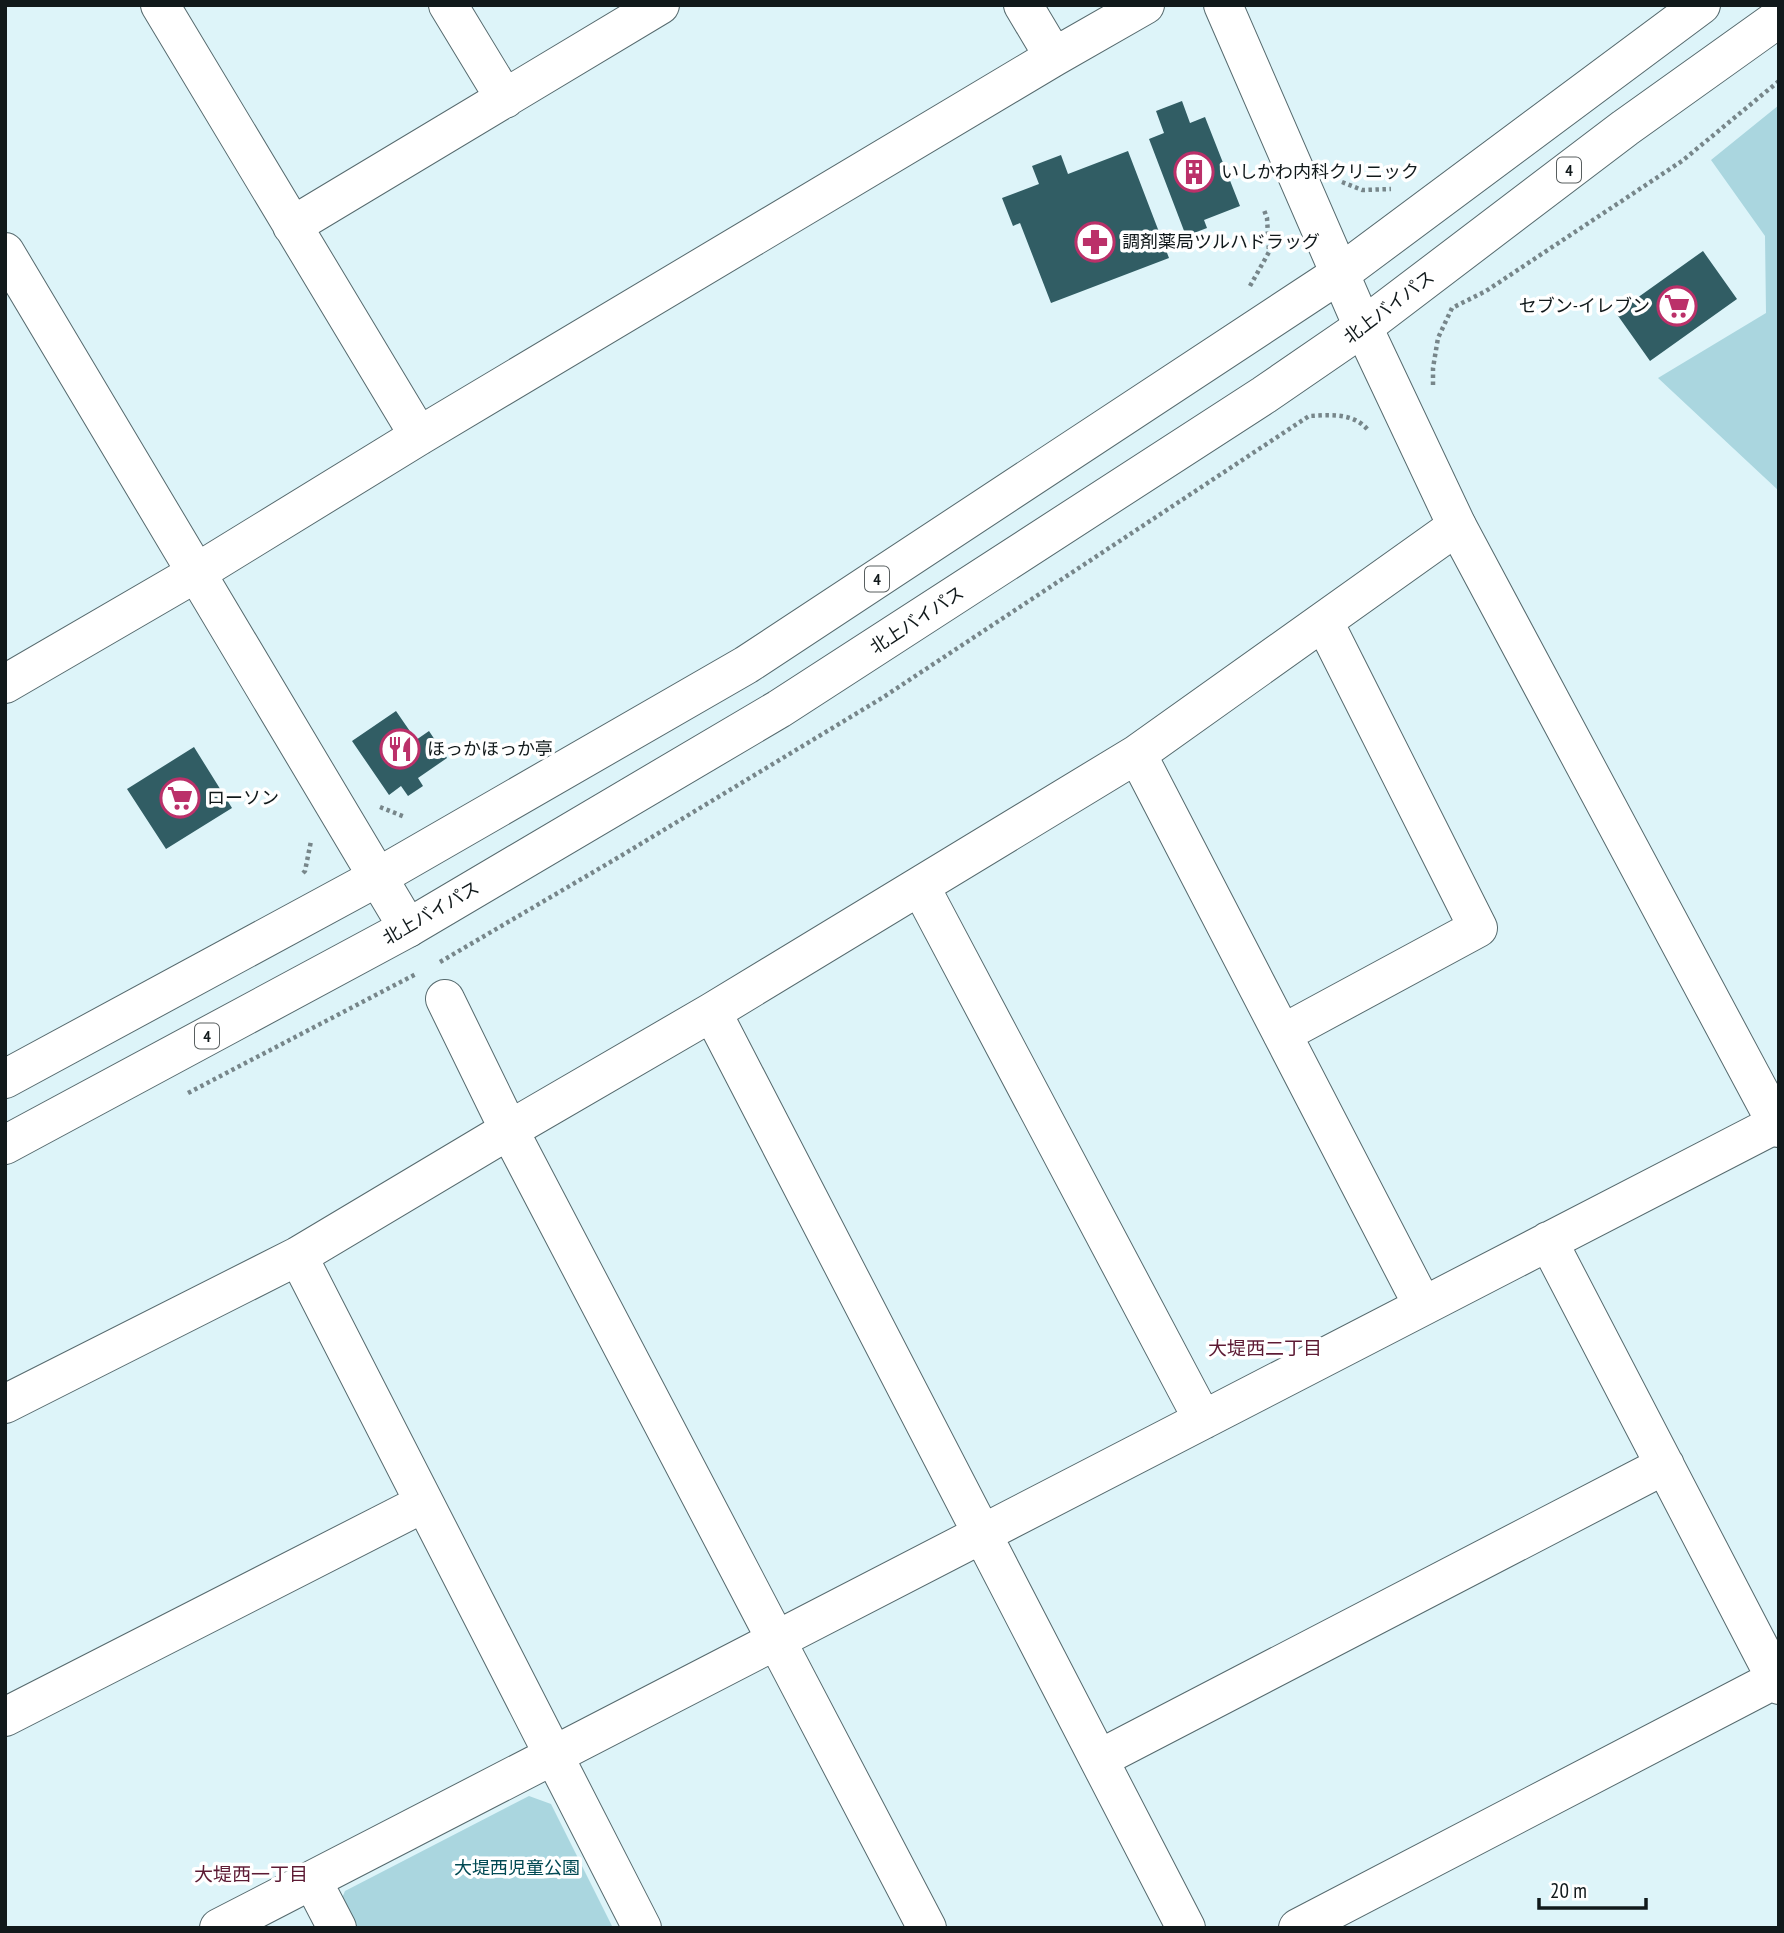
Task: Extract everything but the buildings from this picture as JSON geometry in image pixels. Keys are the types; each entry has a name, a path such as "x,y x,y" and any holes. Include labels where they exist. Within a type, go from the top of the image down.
{"main road":[{"path":"160,5 419,436"},
{"path":"448,5 505,99"},
{"path":"292,226 660,5"},
{"path":"1023,5 1054,57"},
{"path":"5,684 196,573 419,436 1145,5"},
{"path":"219,1928 1548,1241 1778,1126 1457,526 1363,327 1223,5"},
{"name":"4","path":"5,1079 377,877 746,665 1341,273 1701,5"},
{"name":"北上バイパス","path":"5,1145 408,928 779,709 1264,396 1363,327 1625,128 1779,18"},
{"path":"5,252 408,928"},
{"path":"5,1404 298,1256 712,1012 1137,754 1457,526"},
{"path":"1282,1034 1478,928 1324,622"},
{"path":"1137,754 1423,1306"},
{"path":"920,886 1203,1420"},
{"path":"445,999 509,1130 927,1928"},
{"path":"712,1012 1186,1928"},
{"path":"1298,1928 1777,1682 1548,1241"},
{"path":"298,1256 642,1928"},
{"path":"1099,1759 1665,1465"},
{"path":"5,1717 424,1503"},
{"path":"313,1880 337,1928"}],"path":[{"path":"1434,388 1433,368 1438,338 1452,308 1486,291 1682,161 1779,81"},
{"path":"1248,290 1269,252 1264,210"},
{"path":"297,878 305,871 313,833 345,822 376,805 409,819"}],"green space":[{"path":"1779,105 1779,491 1658,378 1766,313 1765,236 1711,160"},
{"name":"大堤西児童公園","path":"529,1796 551,1804 613,1928 350,1928 339,1905 345,1891"}],"place":[{"name":"いしかわ内科クリニック","path":"1194,172"},
{"name":"調剤薬局ツルハドラッグ","path":"1095,242"},
{"name":"セブン-イレブン","path":"1677,306"},
{"name":"ほっかほっか亭","path":"400,749"},
{"name":"ローソン","path":"180,798"}],"district":[{"name":"大堤西二丁目","path":"1265,1348"},
{"name":"大堤西一丁目","path":"251,1874"}]}
